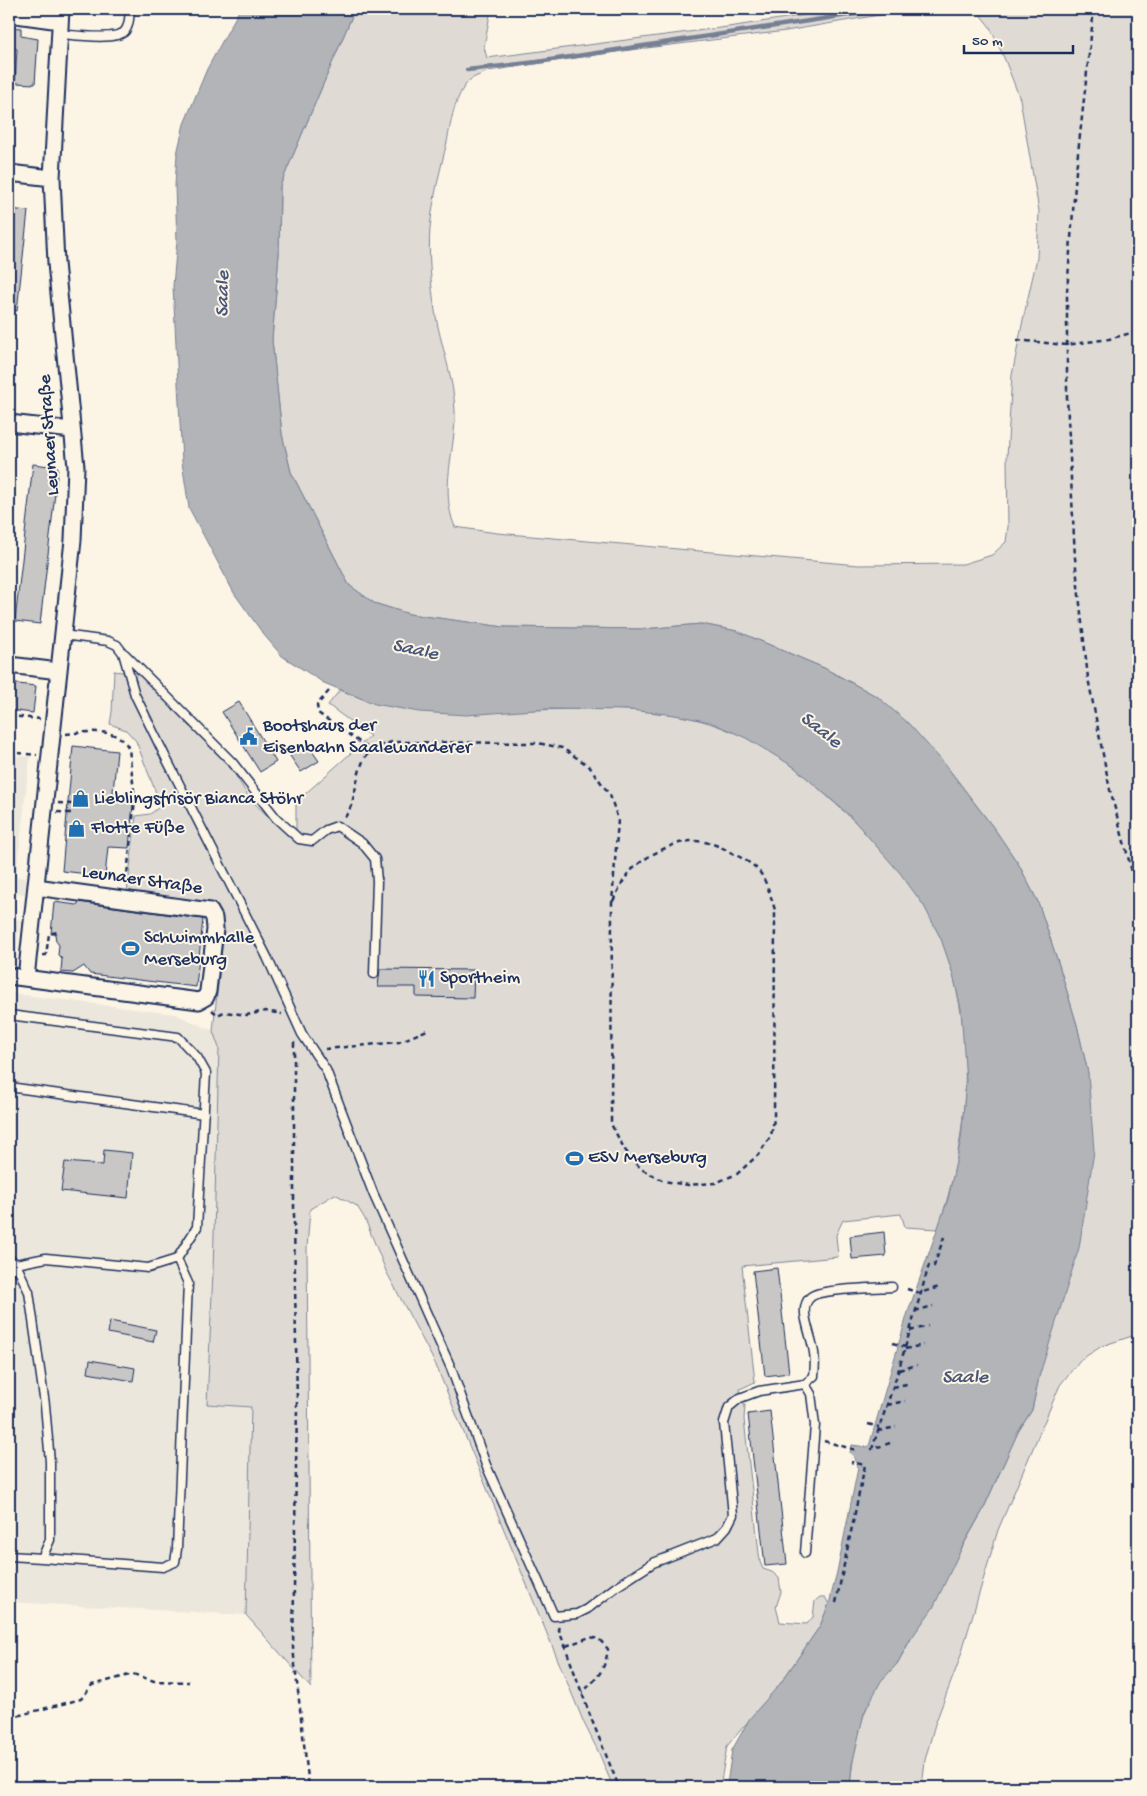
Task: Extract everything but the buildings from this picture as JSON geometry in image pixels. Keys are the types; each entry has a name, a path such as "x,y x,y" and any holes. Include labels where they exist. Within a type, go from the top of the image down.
{"street":[{"path":"9,14 61,21"},
{"name":"Leunaer Straße","path":"26,978 36,887 49,727 59,671 73,540 76,467 56,263 52,178 61,21"},
{"path":"9,173 52,178"},
{"path":"9,423 72,430"},
{"path":"9,665 59,671"},
{"name":"Leunaer Straße","path":"36,887 210,911 214,918 215,928 208,991 203,999"},
{"path":"9,976 199,1001 203,999"}],"lane":[{"path":"61,21 118,36 129,25 130,9"},
{"path":"63,635 117,644 123,653 232,762 276,818 299,839 312,842 326,830 337,826 362,843 375,859 377,881 374,974"},
{"path":"123,653 136,695 164,754 267,957 302,1034 326,1070 373,1193 451,1368 486,1465 554,1616 577,1614 653,1563 717,1538 727,1527 733,1515 724,1423 729,1407 740,1398 753,1393 805,1384 814,1376 816,1362 813,1341 806,1319 805,1304 811,1296 822,1292 892,1287"},
{"path":"9,1015 178,1037 197,1057 206,1073 196,1227 177,1260 148,1268 46,1258 16,1264 9,1273"},
{"path":"9,1086 204,1114"},
{"path":"9,1258 16,1264 29,1292 45,1405 50,1462 50,1540 42,1558"},
{"path":"9,1556 163,1567 175,1562 188,1283 177,1260"},
{"path":"805,1384 811,1394 816,1425 805,1553"}],"path":[{"path":"1094,9 1076,171 1067,292 1066,398 1075,558 1088,678 1110,790 1138,894"},
{"path":"1017,340 1066,344 1109,339 1138,331"},
{"path":"329,692 317,705 318,713 371,750"},
{"path":"9,716 49,727 62,734 90,731 112,734 127,743 135,799 124,898"},
{"path":"337,826 349,812 355,794 358,774 371,750 392,742 538,743 562,748 589,766 610,795 618,820 612,903 611,1124 625,1150 641,1169 664,1181 688,1185 715,1183 737,1174 758,1156 771,1136 774,1119 775,910 768,890 759,872 744,859 726,849 707,843 689,842 664,849 641,863 630,872 620,886 612,903"},
{"path":"9,752 42,755"},
{"path":"53,812 71,813"},
{"path":"44,937 42,954 45,956 49,934 57,932 46,930"},
{"path":"203,999 218,1015 224,1012 247,1015 265,1011 295,1018 294,1191 297,1406 293,1648 309,1787"},
{"path":"314,1050 399,1042 427,1030"},
{"path":"890,1443 872,1449 905,1348 928,1265 934,1266 944,1237"},
{"path":"907,1289 920,1293 939,1287"},
{"path":"915,1311 933,1306"},
{"path":"910,1331 928,1326"},
{"path":"893,1343 905,1348 923,1345"},
{"path":"898,1370 916,1365"},
{"path":"893,1387 911,1383"},
{"path":"887,1405 905,1401"},
{"path":"868,1424 879,1429 896,1427"},
{"path":"815,1438 856,1450"},
{"path":"836,1603 865,1465 851,1462"},
{"path":"554,1616 619,1787"},
{"path":"566,1646 590,1637 599,1639 608,1650 606,1662 599,1676 582,1693"},
{"path":"9,1718 81,1699 92,1685 133,1674 154,1681 189,1682"}],"shaded area":[{"path":"355,9 491,9 484,47 487,58 735,26 843,9 914,9 786,31 630,50 488,71 471,79 457,100 437,185 430,228 431,280 437,323 450,373 454,398 455,426 449,469 448,498 450,513 455,527 497,533 858,565 963,564 992,555 1006,542 1008,527 1007,457 1012,375 1037,258 1039,211 1020,99 990,27 978,12 973,9 1135,9 1138,15 1138,1334 1102,1346 1080,1360 1060,1385 998,1530 959,1661 935,1724 925,1760 922,1787 850,1787 853,1760 863,1719 873,1694 882,1679 897,1664 982,1512 1018,1432 1032,1410 1088,1073 1077,1025 1059,965 1038,902 1019,865 996,831 944,763 878,697 824,668 737,631 701,624 644,629 504,627 409,614 374,603 349,585 291,472 282,434 272,340 279,254 280,186"},
{"path":"114,671 139,674 229,765 250,799 296,843 296,802 370,736 328,705 340,690 373,703 387,705 497,710 637,710 693,718 739,734 767,749 794,767 877,845 908,882 933,921 942,941 953,976 961,1012 965,1049 965,1085 957,1158 949,1194 938,1229 905,1227 901,1214 843,1220 836,1235 838,1257 742,1266 755,1382 740,1389 742,1403 745,1405 744,1419 760,1562 763,1569 772,1572 779,1578 781,1592 776,1607 780,1622 807,1624 813,1617 815,1601 820,1597 825,1597 829,1604 820,1626 780,1684 727,1746 720,1787 613,1787 584,1723 435,1363 386,1271 365,1219 357,1206 335,1194 310,1209 307,1248 311,1688 246,1615 251,1407 207,1404 213,1272 219,1048 213,1031 224,929 213,909 127,893 136,816 150,814 161,806 136,741 126,730 110,724"},
{"path":"9,755 30,757 16,877 26,878 25,894 15,893 12,918 20,920 16,956 15,959 9,962"},
{"path":"9,993 175,1014 213,1031 219,1048 213,1272 207,1404 251,1407 246,1615 9,1602"}],"water":[{"name":"Saale","path":"240,9 355,9 280,186 279,254 272,340 282,434 291,472 349,585 374,603 409,614 504,627 644,629 701,624 737,631 824,668 878,697 909,724 944,763 996,831 1019,865 1038,902 1077,1025 1088,1073 1094,1151 1079,1248 1039,1377 1032,1410 1018,1432 982,1512 963,1545 933,1608 910,1640 897,1664 881,1681 864,1713 852,1765 850,1787 727,1787 727,1784 732,1750 750,1718 780,1684 820,1626 829,1604 858,1468 855,1458 850,1453 852,1445 869,1446 908,1312 948,1199 961,1139 966,1081 961,1009 953,974 941,939 924,906 900,873 849,815 794,767 746,738 710,722 675,715 630,710 548,709 466,715 419,712 375,704 324,683 282,656 264,635 234,593 189,508 182,462 173,286 177,241 175,186 177,154 184,124 207,69"}],"waterway":[{"path":"467,70 537,62 888,9"}],"place":[{"name":"Bootshaus der Eisenbahn Saalewanderer","path":"249,737"},
{"name":"Lieblingsfrisör Bianca Stöhr","path":"80,799"},
{"name":"Flotte Füße","path":"77,828"},
{"name":"Schwimmhalle Merseburg","path":"130,949"},
{"name":"Sportheim","path":"426,978"},
{"name":"ESV Merseburg","path":"574,1158"}]}
